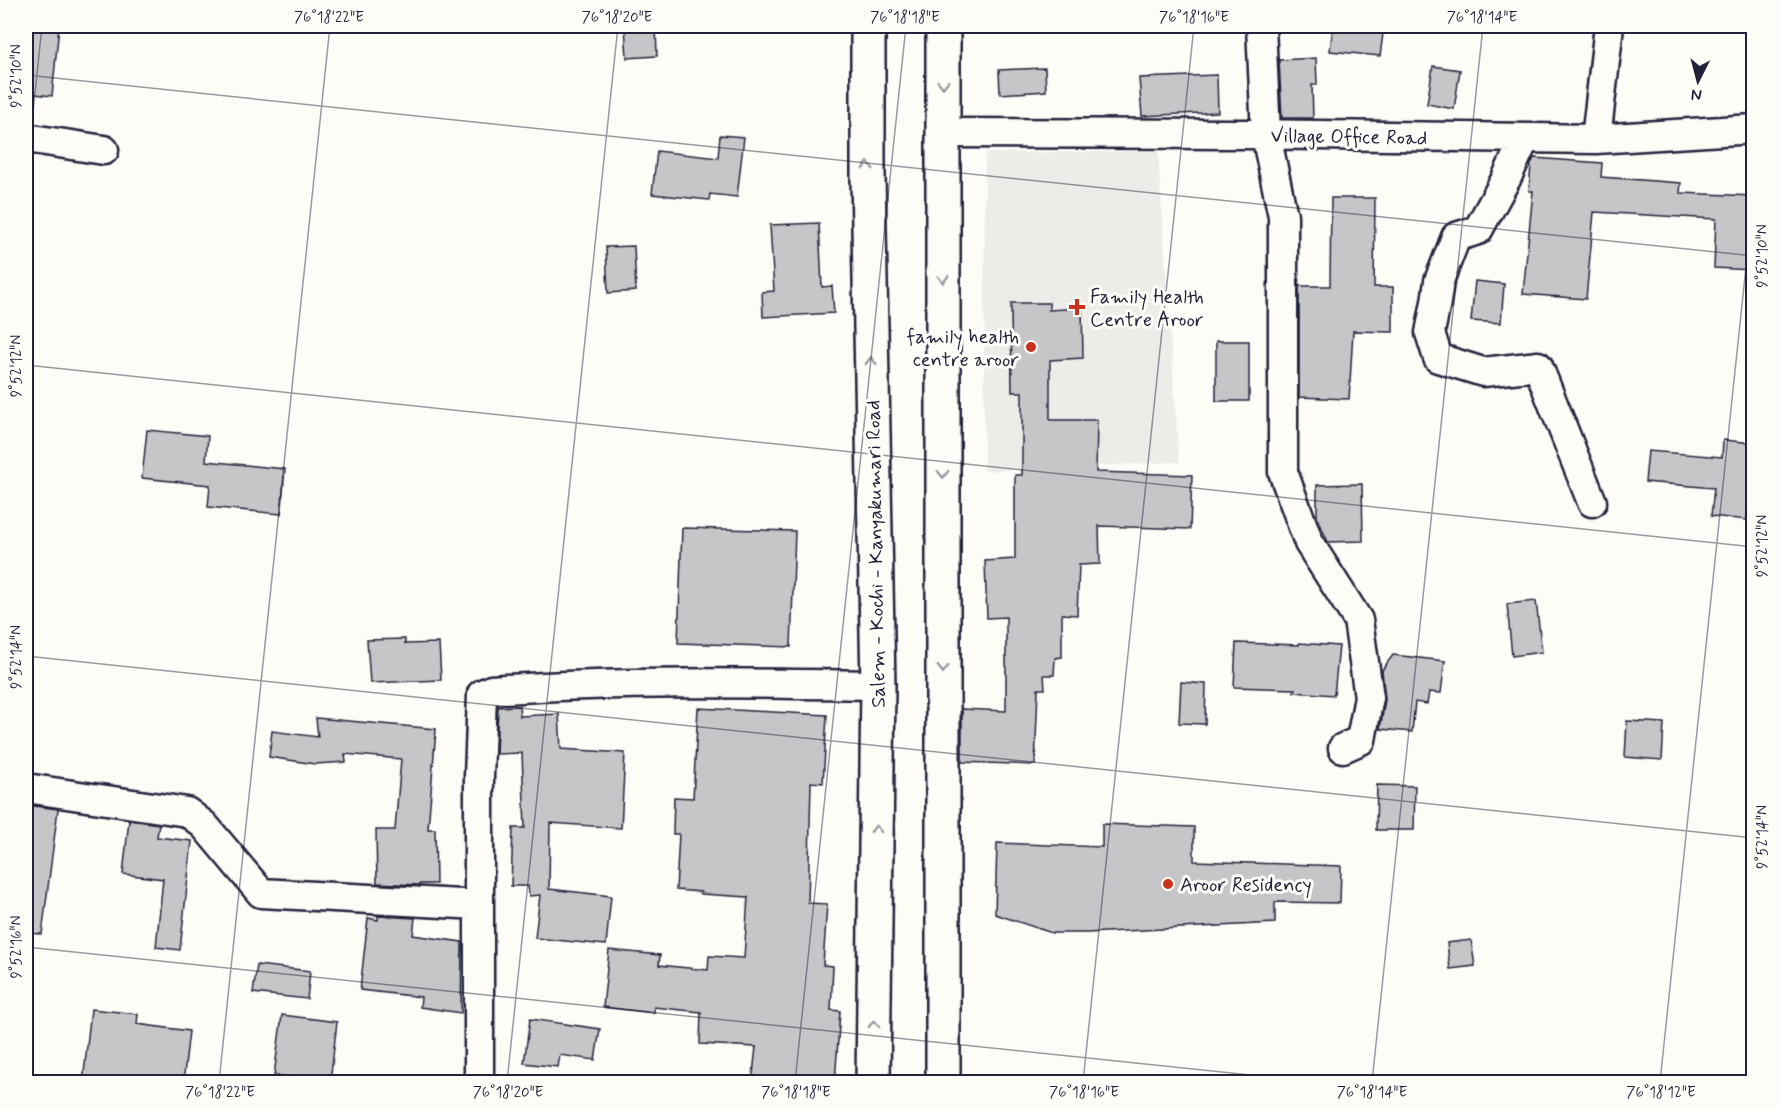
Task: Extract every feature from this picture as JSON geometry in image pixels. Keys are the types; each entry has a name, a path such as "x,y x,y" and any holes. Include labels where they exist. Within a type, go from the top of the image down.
{"highway":[{"name":"Salem - Kochi - Kanyakumari Road","path":"868,26 868,188 878,685 873,1083"},
{"path":"943,26 943,1083"}],"street":[{"path":"1261,26 1266,135 1283,216 1283,472 1309,543 1359,620 1369,697 1361,740 1343,748"},
{"path":"1596,139 1609,26"},
{"name":"Village Office Road","path":"943,133 1596,139 1754,129"},
{"path":"26,138 104,150"},
{"path":"1525,138 1478,230 1456,237 1439,281 1430,333 1438,358 1483,372 1538,366 1592,502"},
{"path":"479,1083 479,777 482,694 491,690 556,685 740,683 878,685"},
{"path":"26,788 187,812 204,825 261,893 479,905"}],"shaded area":[{"name":"Family Health Centre Aroor","path":"1158,151 1179,462 984,471 985,153"}],"building":[{"path":"26,26 59,26 52,96 26,93"},
{"path":"625,26 656,26 657,56 627,58"},
{"path":"1333,26 1384,26 1380,56 1330,51"},
{"path":"1316,58 1317,85 1312,85 1313,118 1282,118 1279,60"},
{"path":"1433,66 1460,70 1454,109 1427,104"},
{"path":"1045,68 1046,91 1000,94 999,70"},
{"path":"1217,75 1218,112 1142,116 1139,78"},
{"path":"720,135 744,137 737,197 710,194 709,200 652,194 657,151 718,158"},
{"path":"1534,158 1602,163 1601,177 1681,183 1680,193 1754,196 1754,270 1714,268 1716,219 1594,212 1586,299 1523,294 1533,191 1529,191 1531,164"},
{"path":"1331,198 1375,198 1374,287 1393,287 1393,332 1353,331 1349,399 1299,397 1299,286 1330,286"},
{"path":"819,223 822,287 832,286 834,313 763,317 762,292 774,291 770,225"},
{"path":"634,246 636,291 608,293 606,247"},
{"path":"1475,281 1504,284 1501,323 1471,321"},
{"path":"1011,303 1049,303 1049,310 1082,308 1083,358 1050,360 1050,420 1097,420 1096,472 1192,475 1190,529 1099,526 1100,564 1079,565 1077,615 1062,614 1062,657 1055,658 1054,675 1044,675 1045,689 1038,689 1035,765 962,762 962,709 1006,711 1006,617 987,618 985,561 1015,559 1015,475 1022,475 1022,392 1012,392"},
{"path":"1216,341 1249,341 1249,401 1216,401"},
{"path":"147,430 208,436 206,461 285,469 281,514 208,507 210,485 142,478"},
{"path":"1723,440 1754,443 1754,497 1749,497 1747,520 1711,516 1714,488 1645,482 1648,451 1722,457"},
{"path":"1362,484 1363,541 1328,542 1317,517 1317,485"},
{"path":"682,528 795,531 791,647 678,643"},
{"path":"1536,601 1542,652 1512,656 1507,604"},
{"path":"405,639 405,644 439,643 441,680 370,683 367,640"},
{"path":"1236,643 1299,645 1299,643 1339,646 1334,695 1294,692 1295,689 1234,687"},
{"path":"1393,655 1445,661 1441,693 1429,692 1427,704 1415,702 1412,732 1380,729 1385,700 1382,670"},
{"path":"1181,682 1206,684 1205,724 1179,723"},
{"path":"519,706 520,716 559,714 561,749 625,753 621,828 550,823 549,889 611,896 606,945 535,938 540,895 529,896 528,886 511,886 513,828 525,828 522,753 496,754 498,707"},
{"path":"698,708 827,715 823,783 811,782 808,903 827,904 823,965 833,966 831,1010 840,1011 835,1083 752,1083 756,1047 700,1044 701,1012 654,1007 654,1013 603,1007 609,950 660,955 659,965 708,970 709,956 744,958 748,897 676,890 679,834 673,834 674,797 693,798"},
{"path":"316,718 436,729 428,829 435,829 436,884 377,883 376,830 395,830 401,759 345,754 346,762 315,764 269,757 272,731 318,737"},
{"path":"1627,721 1664,723 1662,760 1625,757"},
{"path":"1377,785 1415,786 1414,830 1376,830"},
{"path":"26,805 58,809 42,934 26,933"},
{"path":"129,820 159,824 157,837 192,841 180,950 156,947 163,879 123,874"},
{"name":"Aroor Residency","path":"1102,824 1194,827 1194,861 1341,866 1340,903 1275,902 1275,923 1087,933 1052,933 995,914 997,843 1102,847"},
{"path":"378,916 415,918 413,935 462,942 461,1013 420,1007 421,997 360,990 368,918 378,920"},
{"path":"1471,940 1475,966 1450,969 1447,943"},
{"path":"257,965 310,971 307,999 253,993"},
{"path":"91,1009 138,1014 137,1024 189,1031 183,1083 83,1083"},
{"path":"282,1015 337,1022 330,1082 274,1075"},
{"path":"530,1019 600,1029 595,1060 560,1055 558,1067 524,1063"}],"place":[{"name":"Family Health Centre Aroor","path":"1077,307"},
{"name":"family health centre aroor","path":"1031,347"},
{"name":"Aroor Residency","path":"1168,884"}]}
